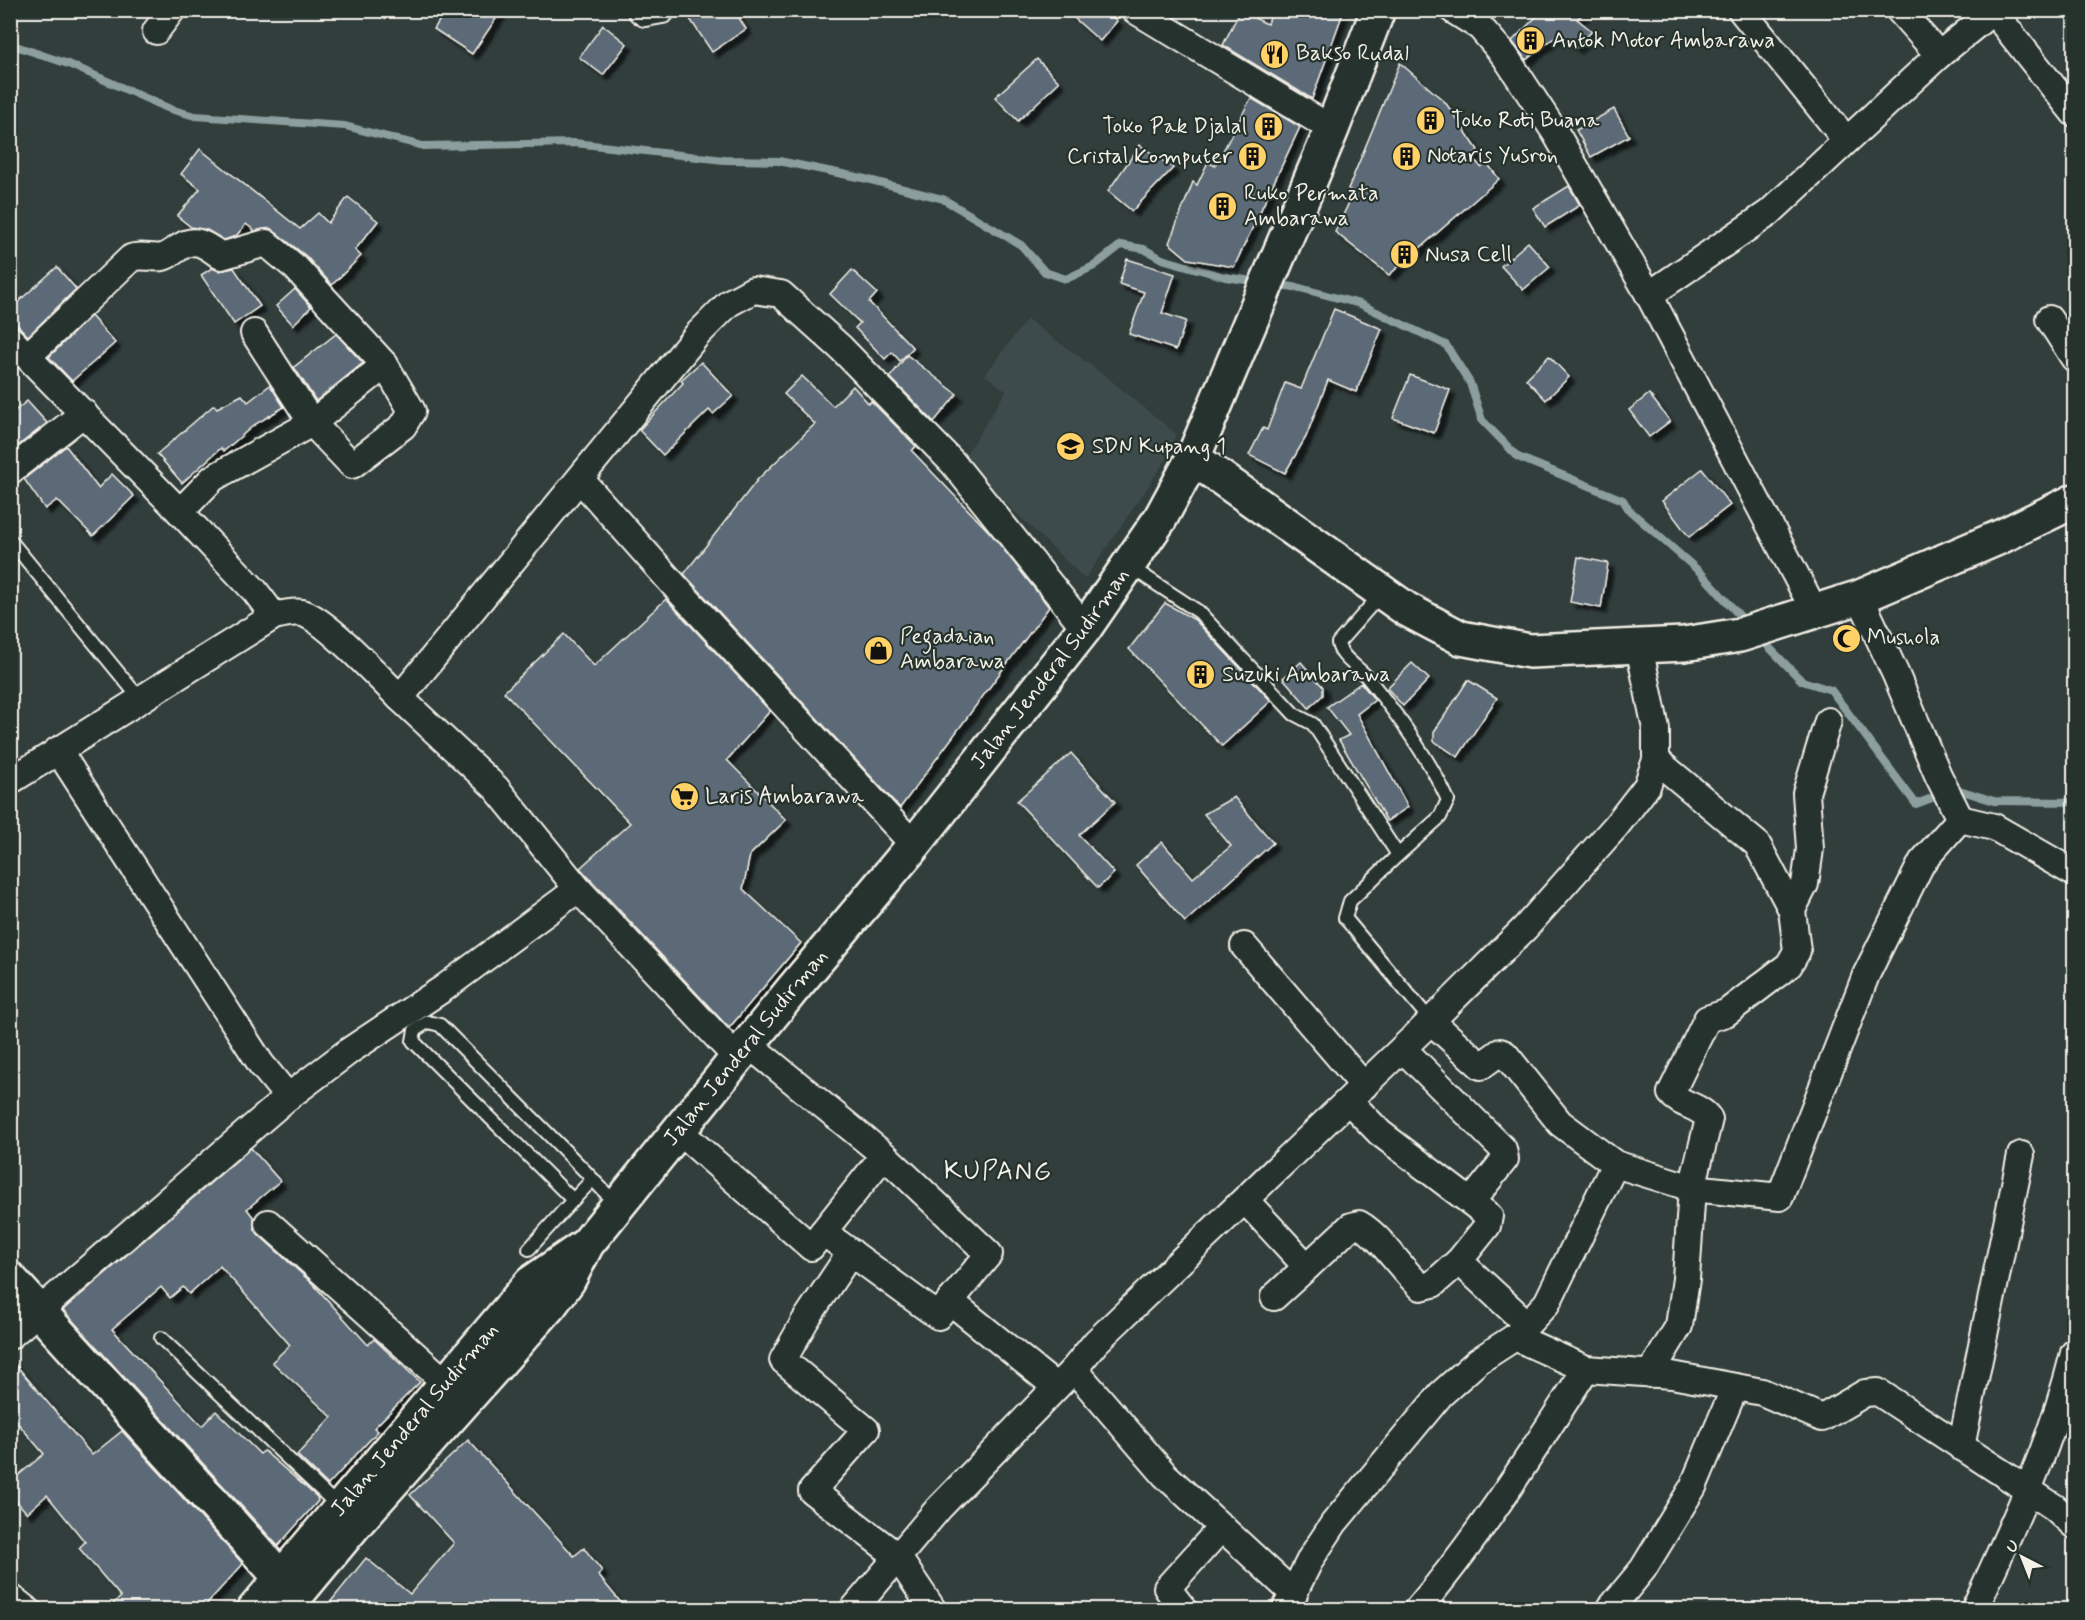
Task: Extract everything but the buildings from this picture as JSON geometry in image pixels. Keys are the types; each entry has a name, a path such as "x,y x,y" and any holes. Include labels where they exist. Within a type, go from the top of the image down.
{"main road":[{"name":"Jalan Jenderal Sudirman","path":"284,1610 357,1522 551,1304 568,1281 587,1244 742,1051 914,844 1085,628 1160,519 1193,458 1332,129 1378,10"},
{"path":"1193,458 1406,609 1461,638 1530,651 1684,644 1740,635 1860,597 2000,537 2074,501"},
{"name":"Jalan Jenderal Sudirman","path":"254,1610 531,1283 587,1244"},
{"path":"10,1279 280,1577"}],"street":[{"path":"156,31 172,10"},
{"path":"641,10 645,13 657,13 662,10"},
{"path":"1135,10 1332,129"},
{"path":"1453,10 1480,27 1505,56 1555,132 1649,296 1814,610"},
{"path":"1741,10 1846,141"},
{"path":"1899,10 1939,55"},
{"path":"1649,296 1769,213 1939,55 1993,10 2074,113"},
{"path":"254,333 312,423 352,465 403,426 412,411 385,365 296,268 266,243 221,256 199,241 187,243 167,256 131,258 19,347 255,591 274,616"},
{"path":"400,698 697,335 729,303 753,290 781,294 841,348 953,463 1085,628"},
{"path":"2049,319 2074,358"},
{"path":"180,512 213,478 312,423 385,365"},
{"path":"10,471 84,413"},
{"path":"580,479 690,603 914,844"},
{"path":"1860,597 1938,775 1957,811 1994,827 2074,873"},
{"path":"10,781 274,616 302,613 344,643 496,788 578,889 742,1051 884,1155 989,1254 938,1316 823,1232"},
{"path":"854,1610 939,1508 1074,1369 1096,1342 1403,1049 1525,928 1616,826 1647,786 1656,760 1656,729 1639,646"},
{"path":"1792,910 1805,884 1810,849 1806,793 1828,722"},
{"path":"58,750 261,1064 288,1097"},
{"path":"1650,1374 1679,1326 1686,1279 1692,1188 1709,1119 1704,1111 1676,1100 1671,1093 1707,1019 1726,1013 1789,965 1797,951 1792,910 1757,844 1656,760"},
{"path":"1431,1021 1481,1066 1500,1052 1505,1054 1560,1123 1615,1164 1692,1188 1780,1197 1866,975 1922,862 1957,811"},
{"path":"10,1336 288,1097 349,1050 444,988 578,889"},
{"path":"1244,946 1356,1093 1380,1133 1489,1216 1487,1227 1459,1261 1433,1284 1420,1287 1402,1270 1371,1231 1359,1224 1351,1226 1274,1297"},
{"path":"1403,1049 1503,1149 1505,1159 1471,1202"},
{"path":"679,1131 811,1247 884,1155"},
{"path":"1962,1447 2021,1155"},
{"path":"1074,1369 1165,1475 1222,1527 1289,1602 1311,1558 1334,1523 1441,1394 1478,1360 1521,1330 1547,1303 1615,1164"},
{"path":"1245,1200 1307,1267"},
{"path":"268,1223 445,1382"},
{"path":"851,1252 805,1321 783,1360 866,1430 812,1491 897,1556 933,1610"},
{"path":"1459,1261 1521,1330 1586,1370 1672,1375 1762,1392 1822,1418 1865,1394 1878,1392 2029,1492 2074,1525"},
{"path":"950,1301 1055,1386"},
{"path":"1974,1610 2029,1492 2063,1398 2074,1353"},
{"path":"1417,1610 1455,1565 1495,1510 1586,1370"},
{"path":"1609,1610 1642,1569 1694,1486 1736,1387"},
{"path":"1184,1610 1167,1588 1222,1527"}],"lane":[{"path":"10,540 140,699"},
{"path":"1128,565 1198,612 1294,714 1312,724 1398,855"},
{"path":"1383,592 1338,643 1339,650 1366,677 1436,773 1448,800 1440,817 1350,901 1345,918 1431,1021"},
{"path":"573,1200 413,1041 415,1030 428,1022 440,1025 618,1206"},
{"path":"529,1249 593,1179"},
{"path":"161,1338 339,1507"},
{"path":"10,1588 38,1610"}],"shaded area":[{"name":"SDN Kupang 1","path":"1027,319 1108,378 1176,434 1166,460 1085,579 962,461 1006,391 985,375"}],"waterway":[{"path":"10,44 71,65 170,109 195,116 345,126 423,146 575,143 724,160 779,161 862,178 943,199 1021,245 1045,272 1066,279 1094,266 1121,245 1144,249 1162,259 1225,277 1260,282"},
{"path":"1273,284 1300,288 1360,304 1446,345 1470,383 1482,420 1518,457 1623,500 1629,510 1701,573 1748,625"},
{"path":"1759,637 1802,681 1831,690 1916,804 1956,789 1994,801 2074,802"}],"place":[{"name":"Antok Motor Ambarawa","path":"1531,41"},
{"name":"Bakso Rudal","path":"1275,54"},
{"name":"Toko Roti Buana","path":"1430,121"},
{"name":"Toko Pak Djalal","path":"1268,127"},
{"name":"Notaris Yusron","path":"1406,156"},
{"name":"Cristal Komputer","path":"1253,157"},
{"name":"Ruko Permata Ambarawa","path":"1223,207"},
{"name":"Nusa Cell","path":"1404,255"},
{"name":"SDN Kupang 1","path":"1071,447"},
{"name":"Mushola","path":"1846,638"},
{"name":"Pegadaian Ambarawa","path":"879,650"},
{"name":"Suzuki Ambarawa","path":"1201,675"},
{"name":"Laris Ambarawa","path":"684,797"}],"district":[{"name":"KUPANG","path":"998,1172"}]}
